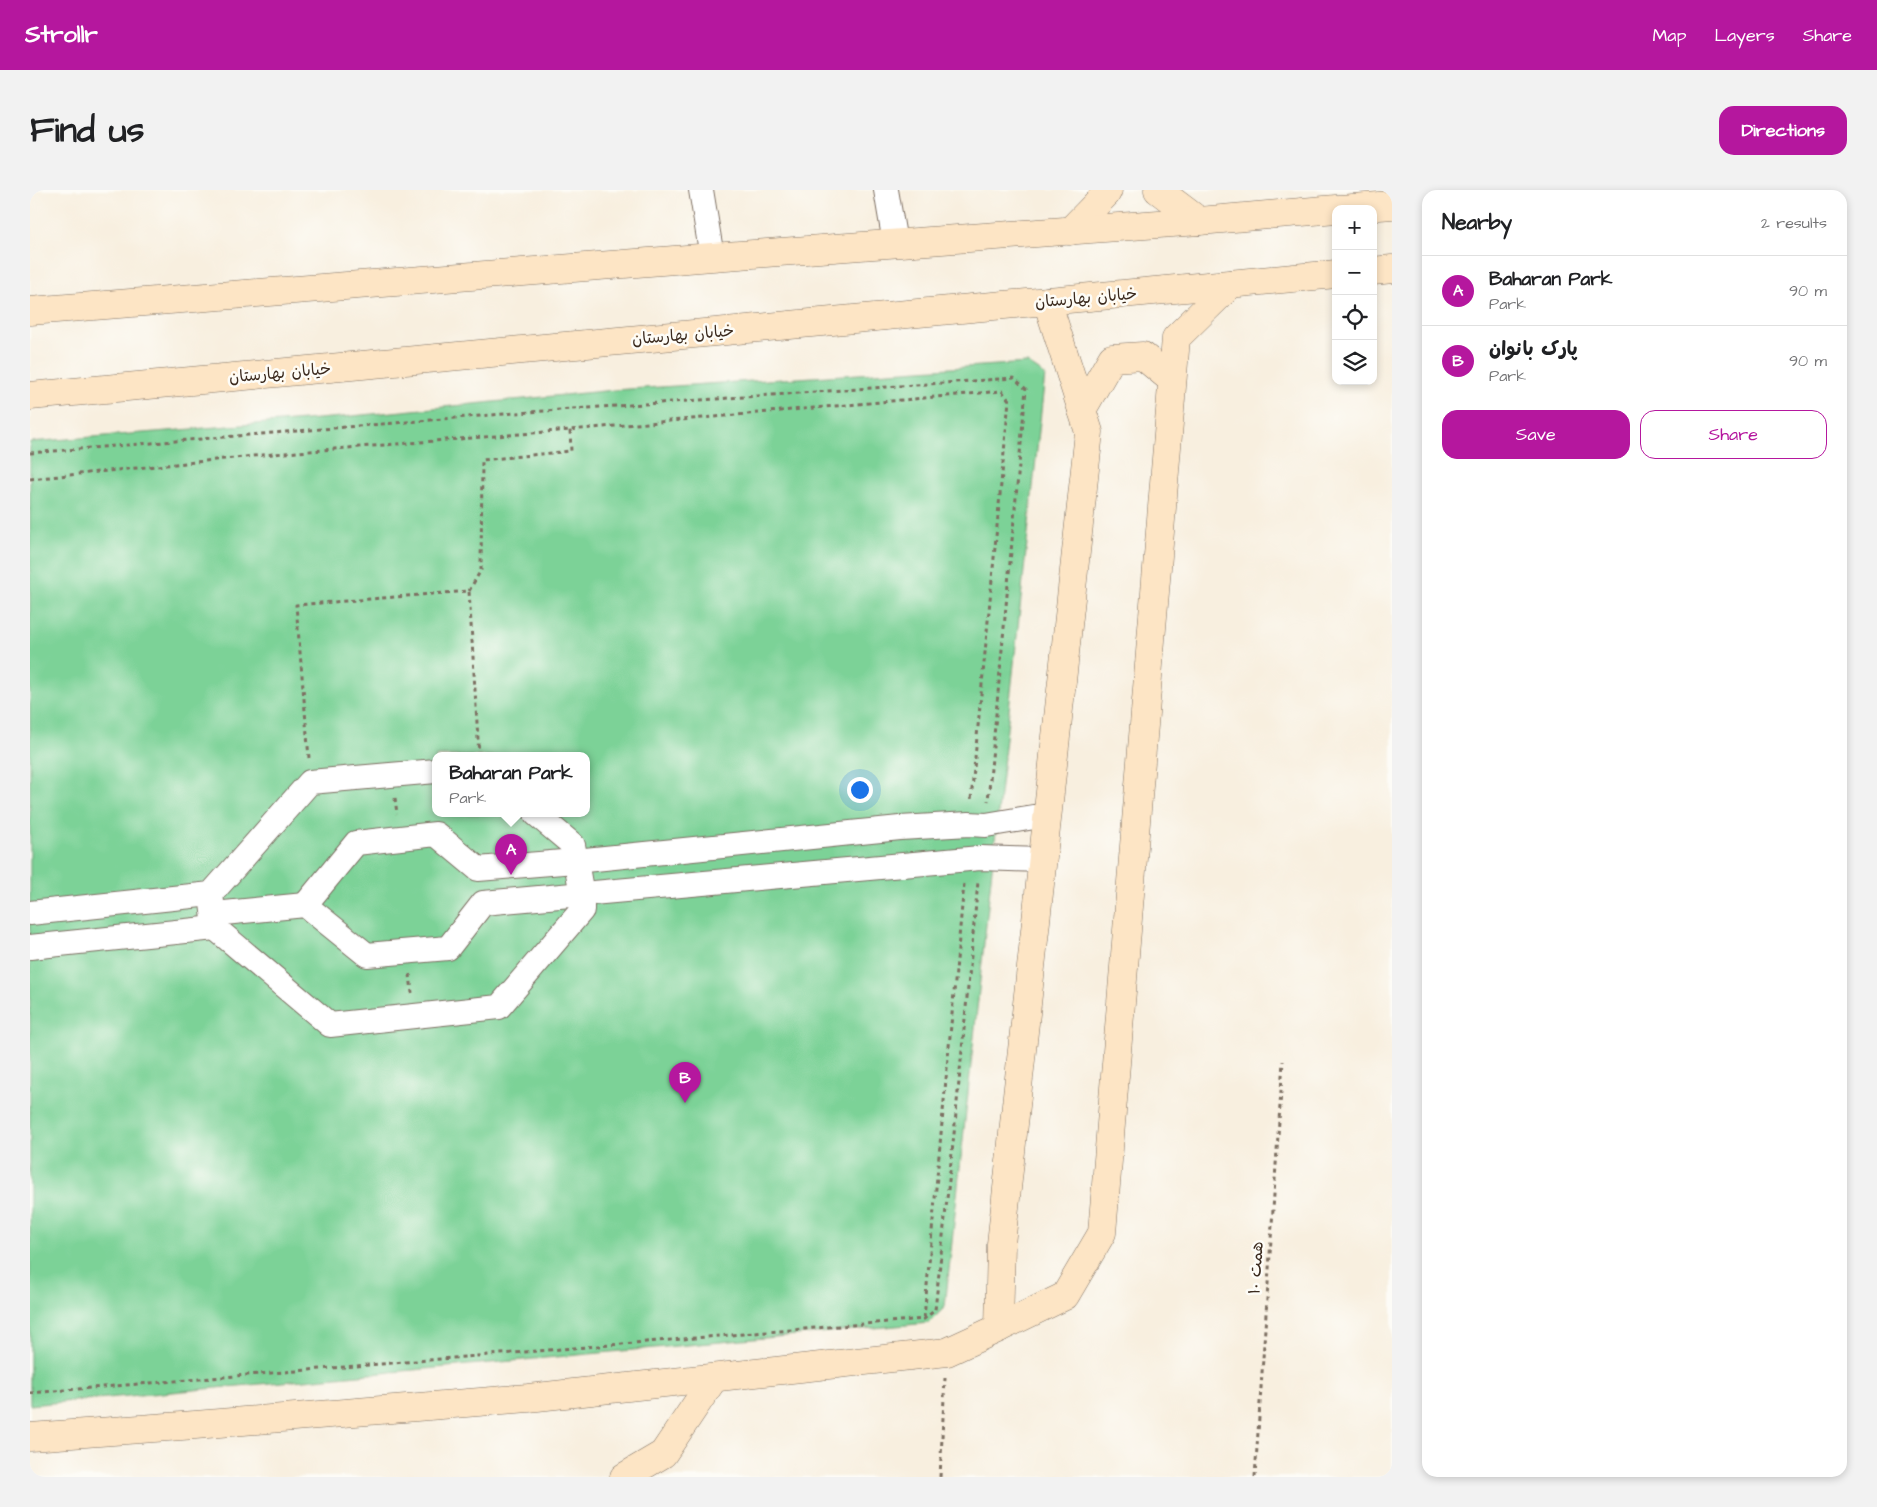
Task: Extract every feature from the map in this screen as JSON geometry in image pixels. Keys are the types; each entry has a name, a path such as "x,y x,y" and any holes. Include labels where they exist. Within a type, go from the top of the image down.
{"street":[{"path":"701,190 712,257"},
{"path":"886,190 895,243"},
{"path":"1070,231 1108,190"},
{"path":"1158,190 1199,221"},
{"path":"1377,206 1392,205"},
{"path":"30,311 1332,209"},
{"path":"1377,271 1392,269"},
{"name":"خیابان بهارستان","path":"30,396 1332,274"},
{"path":"30,1437 518,1399 947,1352 1065,1296 1102,1233 1176,338 1231,284"},
{"path":"999,1328 1001,1244 1088,432 1047,301"},
{"path":"1082,410 1112,358 1143,356 1172,380"},
{"path":"30,947 213,912 310,782 432,771"},
{"path":"305,905 356,843 436,834 478,869 900,828 968,824 986,825 1046,815"},
{"path":"213,912 330,1025 499,1007 582,910 582,895 573,845 540,817"},
{"path":"30,913 213,912 305,905 367,955 448,948 483,903 980,858 1042,860"},
{"path":"624,1477 663,1454 714,1378"}],"path":[{"path":"30,479 273,454 570,430 1002,391 1009,400 968,824"},
{"path":"479,752 468,591 481,570 482,460 571,452 570,430"},
{"path":"310,782 296,606 468,591"},
{"path":"393,775 399,838"},
{"path":"924,1319 966,860"},
{"path":"408,951 414,1016"},
{"name":"همت ۱۰","path":"1255,1477 1283,1061"},
{"path":"940,1477 947,1352"}],"green space":[{"path":"1027,363 1045,375 945,1307 929,1323 30,1405 30,442 342,417 614,390"}],"place":[{"name":"Baharan Park","path":"511,875"},
{"name":"پارک بانوان","path":"685,1103"}]}
